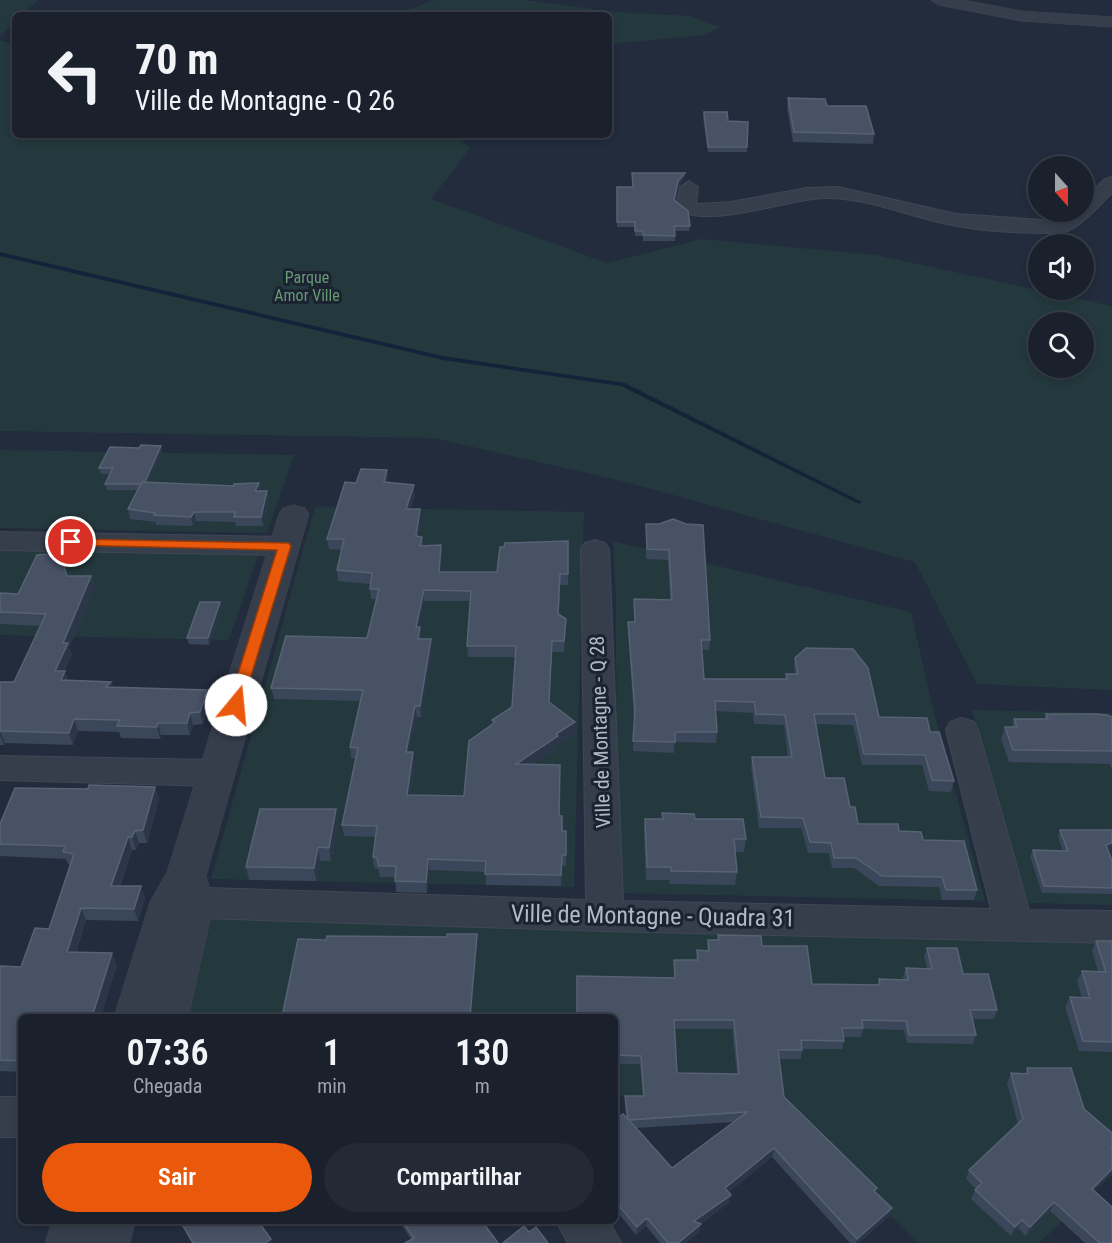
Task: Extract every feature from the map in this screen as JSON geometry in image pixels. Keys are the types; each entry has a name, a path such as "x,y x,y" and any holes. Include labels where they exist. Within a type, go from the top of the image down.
{"street":[{"path":"939,0 1021,16 1112,22"},
{"path":"986,0 1048,9 1112,11"},
{"path":"1094,200 1112,183"},
{"path":"689,187 687,206 694,210 728,209 799,193 829,192 956,219 1028,227 1061,227 1068,222"},
{"path":"0,541 289,530 215,773 183,894 137,1014"},
{"name":"Ville de Montagne - Q 28","path":"595,549 605,916"},
{"path":"962,730 1014,924"},
{"path":"0,768 215,773"},
{"path":"166,1014 183,894"},
{"name":"Ville de Montagne - Quadra 31","path":"183,894 605,916 1112,927"},
{"path":"0,1117 18,1117"},
{"path":"71,1243 76,1224"},
{"path":"105,1243 109,1224"},
{"path":"582,1224 598,1243"}],"green space":[{"path":"0,0 38,0 25,12 12,12 12,25 0,36"},
{"path":"435,0 524,0 616,12 690,16 720,27 705,35 612,44 612,12 401,12"},
{"name":"Parque Amor Ville","path":"0,40 12,44 12,138 458,138 470,148 431,199 607,263 702,239 876,255 1028,288 1028,300 1084,300 1112,306 1112,690 977,684 915,562 626,482 434,438 0,431"},
{"path":"0,450 294,455 267,533 0,528"},
{"path":"315,507 584,512 574,887 211,879"},
{"path":"613,541 911,612 933,709 985,901 617,893 616,601"},
{"path":"0,545 260,550 229,640 0,635"},
{"path":"972,710 1112,713 1112,905 1027,903"},
{"path":"208,911 1112,940 1112,1175 1039,1243 918,1243 776,1102 618,1096 618,1014 179,1014"}],"building":[{"path":"788,98 825,99 827,106 866,106 874,134 794,132"},
{"path":"704,112 727,112 728,121 748,122 747,147 708,147"},
{"path":"632,173 685,173 678,181 674,200 688,211 690,226 674,226 675,236 643,235 643,231 635,231 635,222 617,222 617,187 633,187"},
{"path":"141,445 161,446 145,482 105,484 113,468 99,468 110,447 139,448"},
{"path":"361,469 387,470 384,482 414,485 406,509 420,509 416,536 422,537 420,546 441,545 439,572 497,572 500,547 504,547 505,543 568,541 568,574 560,574 558,614 566,619 564,641 552,641 549,702 575,722 516,764 560,765 559,816 562,816 562,831 566,831 566,855 562,855 561,875 485,874 486,861 428,859 426,882 395,881 396,866 379,866 377,858 373,857 377,826 342,825 358,748 350,747 363,690 271,688 286,636 367,638 379,589 370,589 372,573 337,570 344,539 327,539 345,482 356,483","holes":["424,590 471,591 467,646 516,646 512,707 492,720 495,722 469,741 464,796 407,795 413,752 406,752 415,706 420,706 431,639 418,639 420,627 416,627"]},
{"path":"142,482 234,486 234,484 259,483 255,491 267,491 261,517 234,517 235,512 194,512 191,517 154,515 155,513 128,509"},
{"path":"673,519 686,524 703,525 710,640 701,640 704,679 787,679 786,674 798,674 795,658 806,648 853,649 868,668 879,717 927,718 930,732 939,732 954,781 932,780 925,755 864,754 855,714 814,714 825,778 844,778 850,807 855,807 858,824 898,824 899,831 921,832 923,840 964,841 977,890 946,890 942,877 882,876 856,858 834,858 831,843 810,842 803,818 761,817 752,757 792,757 785,715 756,714 754,702 715,701 717,732 675,732 675,742 633,741 635,710 628,622 635,622 634,599 672,600 669,550 647,549 646,524 659,524"},
{"path":"60,553 67,576 91,576 63,643 68,643 55,671 65,671 61,680 111,682 106,687 207,690 200,712 190,713 187,723 158,723 157,727 117,726 120,720 74,719 69,733 0,731 0,682 14,682 46,614 0,612 0,593 18,594 37,555"},
{"path":"200,602 220,602 208,638 187,638"},
{"path":"1046,714 1096,714 1112,717 1112,751 1013,750 1005,727 1017,727 1014,719 1048,719"},
{"path":"89,785 155,787 143,830 135,831 132,837 128,837 111,886 141,886 134,909 81,908 67,952 112,953 93,1014 18,1014 18,1061 0,1060 0,966 21,967 35,928 49,929 74,854 63,852 65,846 0,844 0,824 15,788 88,789"},
{"path":"260,809 336,809 329,848 318,847 314,868 246,867"},
{"path":"662,813 694,814 695,819 743,819 746,839 734,839 737,872 671,871 671,867 647,867 645,819 663,819"},
{"path":"1060,830 1112,830 1112,843 1106,845 1112,861 1112,888 1044,886 1033,850 1068,851"},
{"path":"447,934 477,934 470,1014 283,1014 298,939 326,940 327,936 447,937"},
{"path":"718,935 761,936 762,946 807,946 812,984 880,985 879,979 908,980 906,968 932,969 927,948 957,948 963,974 988,974 997,1010 970,1010 976,1035 909,1035 906,1021 862,1020 863,1028 842,1028 844,1041 801,1040 802,1050 778,1050 784,1097 877,1188 874,1191 892,1208 857,1239 774,1148 725,1188 731,1195 694,1221 701,1224 678,1243 668,1243 647,1218 637,1227 618,1205 618,1118 623,1114 628,1119 625,1096 644,1096 641,1056 618,1055 618,1014 577,1014 577,976 675,978 674,960 698,960 697,950 709,951 708,940 719,940","holes":["674,1020 734,1020 739,1074 677,1073","747,1112 672,1168 629,1120"]},
{"path":"1096,941 1112,941 1112,1042 1083,1041 1070,997 1090,998 1082,971 1106,972"},
{"path":"1027,1068 1071,1068 1084,1109 1112,1133 1112,1169 1092,1189 1112,1207 1112,1243 1100,1243 1054,1202 1030,1227 1022,1220 1015,1227 975,1190 982,1183 969,1170 1023,1119 1011,1073 1028,1074"},
{"path":"186,1224 260,1224 271,1239 265,1243 193,1243 183,1226"},
{"path":"404,1224 484,1224 498,1243 405,1243 414,1238"},
{"path":"524,1226 529,1232 536,1227 548,1243 503,1243"}],"waterway":[{"path":"0,254 443,358 623,384 859,502"}],"route":[{"path":"71,542 285,546 236,705"}]}
